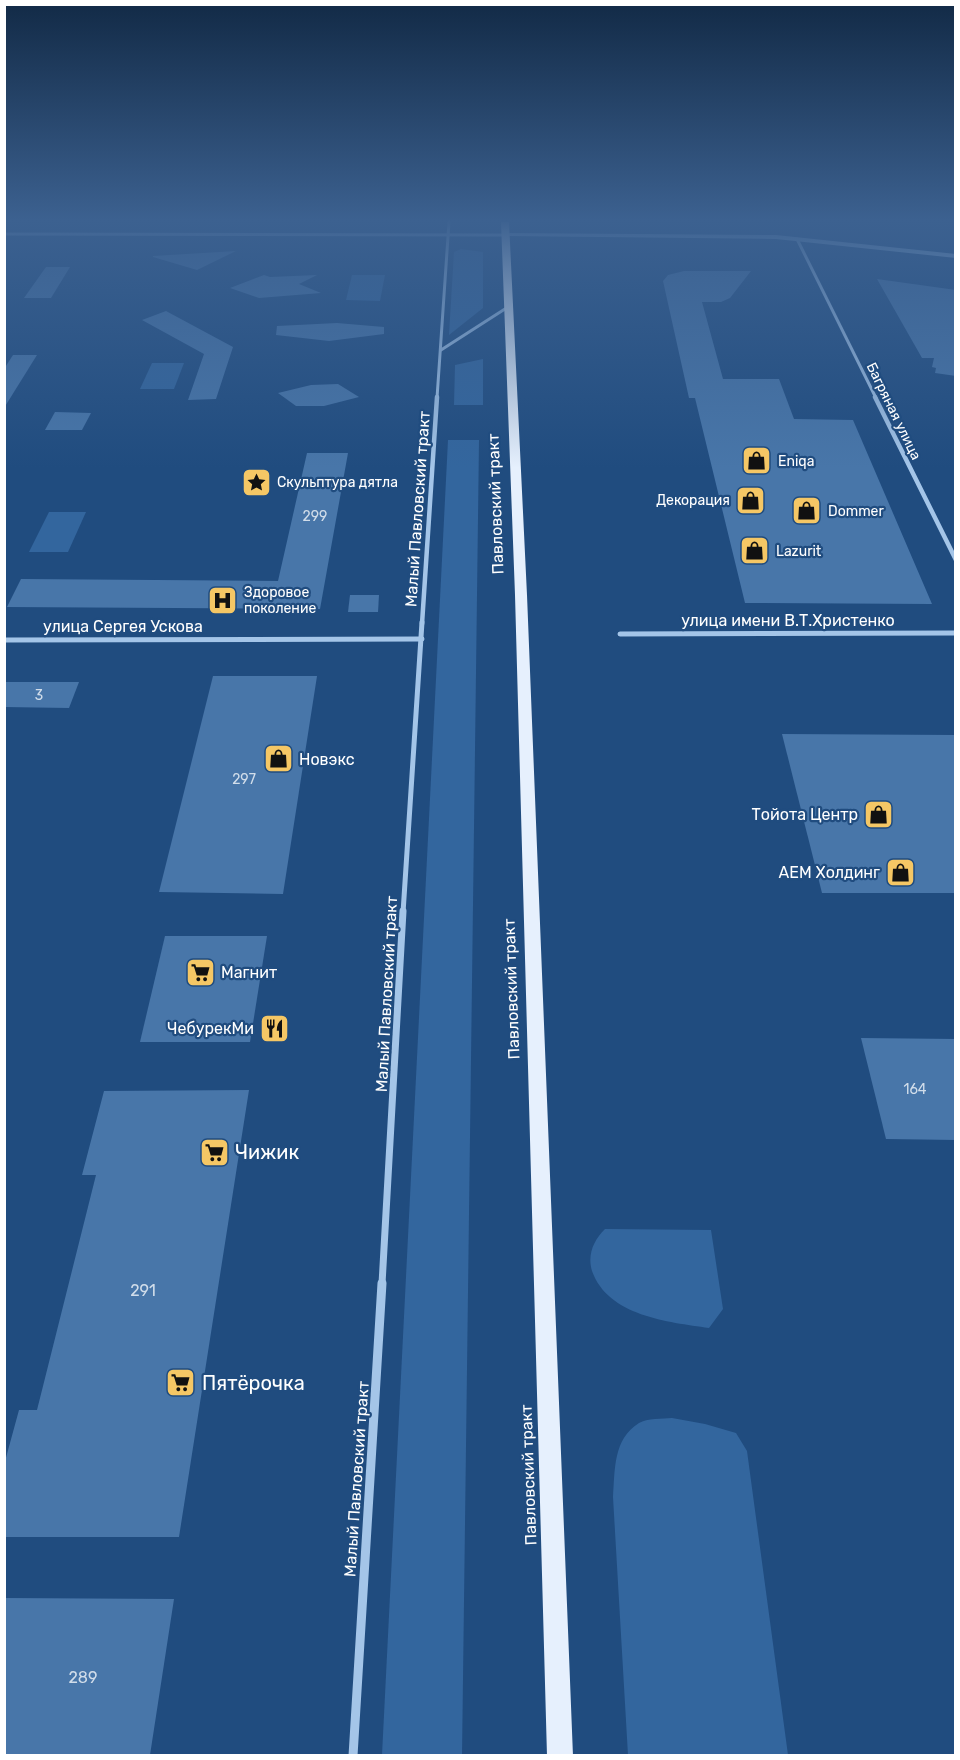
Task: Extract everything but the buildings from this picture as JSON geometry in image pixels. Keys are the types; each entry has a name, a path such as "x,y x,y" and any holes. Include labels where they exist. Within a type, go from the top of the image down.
{"main road":[{"name":"Павловский тракт","path":"508,307 521,595 560,1755"}],"street":[{"name":"Малый Павловский тракт","path":"353,1755 444,304"},
{"name":"Багряная улица","path":"829,304 956,560"},
{"path":"441,350 508,307"},
{"name":"улица имени В.Т.Христенко","path":"620,634 956,633"},
{"name":"улица Сергея Ускова","path":"4,640 422,639"}],"shaded area":[{"path":"451,304 483,304 483,308 449,335"},
{"path":"483,359 483,405 454,405 455,365"},
{"path":"152,363 184,363 174,389 140,389"},
{"path":"448,440 479,440 462,1755 382,1755"},
{"path":"49,512 86,512 68,552 29,552"},
{"path":"605,1229 711,1230 723,1309 709,1328 641,1314 611,1298 600,1286 592,1271 590,1259 598,1238"},
{"path":"672,1418 736,1433 747,1451 788,1755 628,1755 613,1497 615,1466 620,1446 630,1430 646,1420"}],"place":[{"name":"Eniqa","path":"757,461"},
{"name":"Скульптура дятла","path":"256,482"},
{"name":"Декорация","path":"751,500"},
{"name":"Dommer","path":"807,511"},
{"name":"Lazurit","path":"755,551"},
{"name":"Здоровое поколение","path":"223,600"},
{"name":"Новэкс","path":"278,759"},
{"name":"Тойота Центр","path":"879,814"},
{"name":"АЕМ Холдинг","path":"901,872"},
{"name":"Магнит","path":"200,972"},
{"name":"ЧебурекМи","path":"275,1028"},
{"name":"Чижик","path":"214,1152"},
{"name":"Пятёрочка","path":"181,1383"}]}
